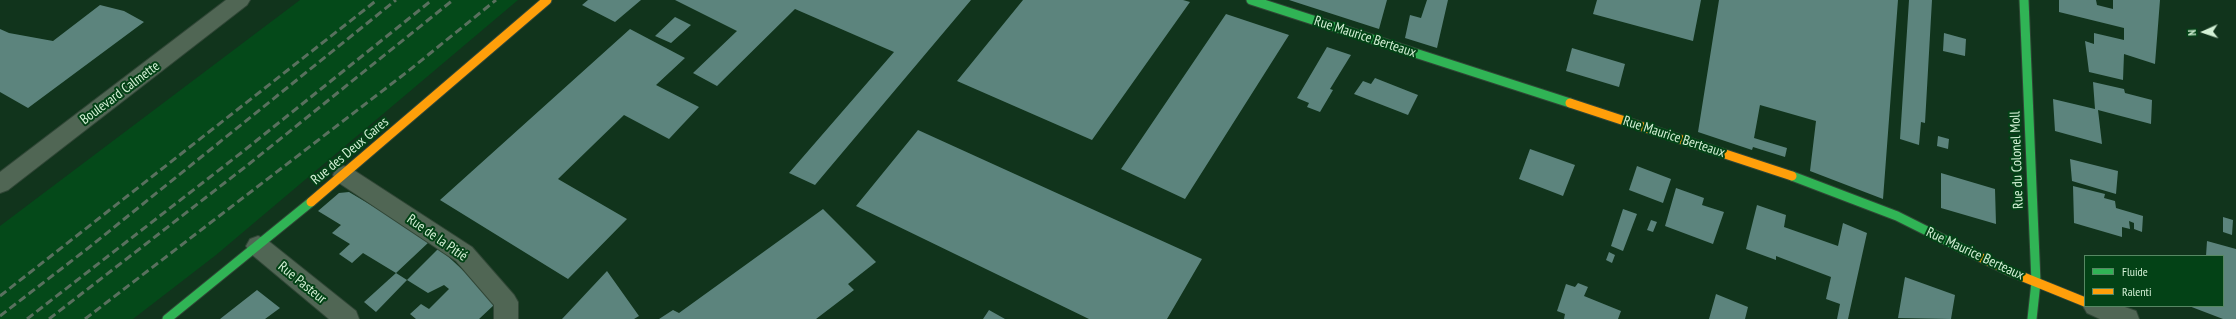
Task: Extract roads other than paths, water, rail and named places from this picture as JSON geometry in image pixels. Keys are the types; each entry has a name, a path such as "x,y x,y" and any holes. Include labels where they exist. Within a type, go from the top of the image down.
{"street":[{"name":"Boulevard Calmette","path":"0,184 240,0"},
{"name":"Rue des Deux Gares","path":"167,319 344,175 547,0"},
{"name":"Rue Maurice Berteaux","path":"1251,0 1762,165 1897,216 2011,272 2084,302"},
{"name":"Rue du Colonel Moll","path":"2024,0 2036,282 2032,319"},
{"name":"Rue de la Pitié","path":"344,175 464,254 506,302 506,319"},
{"name":"Rue Pasteur","path":"258,246 347,319"},
{"path":"2097,307 2126,319"}],"railway":[{"path":"0,296 377,0"},
{"path":"0,316 87,249 396,0"},
{"path":"27,319 241,153 432,0"},
{"path":"49,319 249,164 453,0"},
{"path":"85,319 407,72 496,0"}]}
